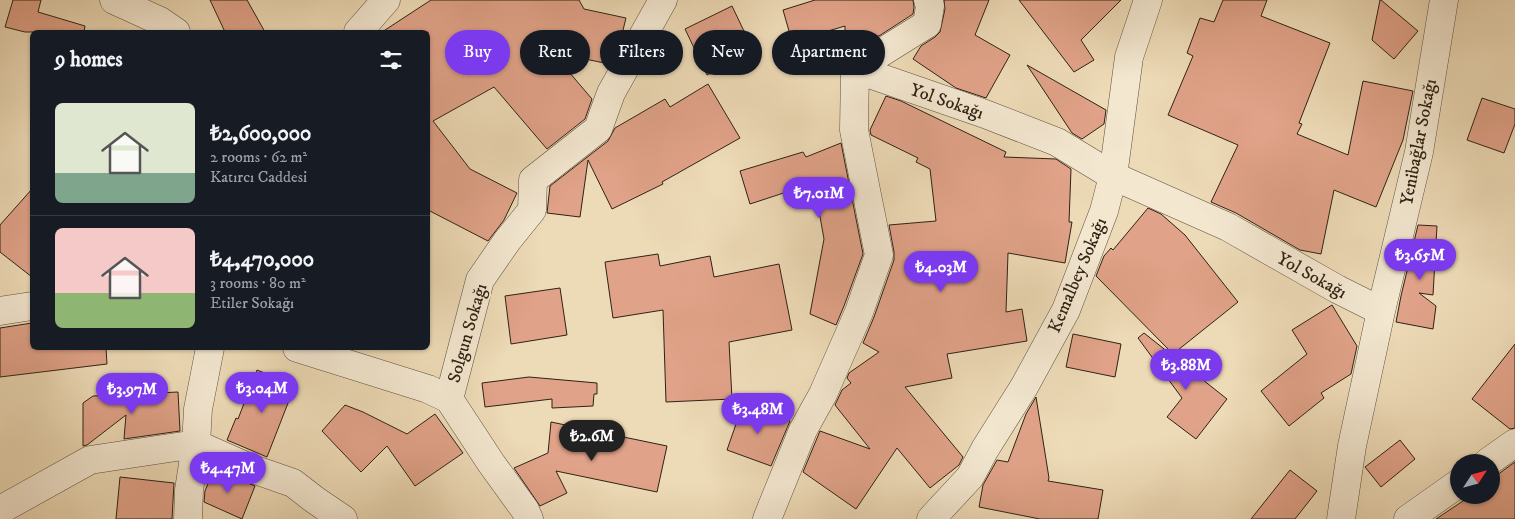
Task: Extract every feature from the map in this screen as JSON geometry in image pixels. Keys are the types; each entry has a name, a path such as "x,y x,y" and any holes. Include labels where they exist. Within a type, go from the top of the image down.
{"street":[{"path":"114,0 160,21 173,30"},
{"path":"360,30 386,0"},
{"name":"Solgun Sokağı","path":"449,399 480,280 507,241 532,210 533,180 598,129 611,93 663,0"},
{"path":"885,50 927,24 930,6 928,0"},
{"name":"Kemalbey Sokağı","path":"931,519 970,476 1024,387 1066,310 1104,211 1113,176 1129,57 1148,0"},
{"name":"Yenibağlar Sokağı","path":"1341,519 1352,446 1381,311 1419,152 1444,0"},
{"path":"767,519 803,430 823,394 855,321 879,255 854,130 855,75"},
{"name":"Yol Sokağı","path":"872,75 985,114 1057,142 1113,176 1228,227 1337,289 1381,311"},
{"path":"0,310 30,306"},
{"path":"188,519 189,490 196,444 198,409 210,350"},
{"path":"303,350 428,389 449,399 491,463 525,510 529,519"},
{"path":"1499,454 1515,443"},
{"path":"0,510 90,460 196,444 250,468 294,483 342,519"},
{"path":"1408,519 1450,489"}],"building":[{"path":"13,0 41,0 38,12 85,26 84,30 30,30 30,32 5,27"},
{"path":"210,0 247,0 264,30 224,30"},
{"path":"431,0 579,0 584,9 626,18 623,30 600,30 600,62 590,60 590,30 520,30 520,75 572,75 592,99 585,119 547,149 494,87 433,121 470,169 517,193 504,220 488,241 430,211 430,30 385,30"},
{"path":"815,0 913,0 914,7 913,14 885,32 885,30 845,30 845,26 832,30 789,30 783,10"},
{"path":"944,0 989,0 975,35 1010,55 986,98 956,88 913,59 921,46 940,32 945,9"},
{"path":"1019,0 1121,0 1081,40 1094,60 1074,72"},
{"path":"1223,0 1267,0 1261,16 1330,43 1299,123 1302,124 1297,134 1348,155 1363,81 1413,91 1403,140 1376,207 1334,190 1321,254 1300,250 1236,213 1211,202 1238,145 1168,115 1193,56 1187,53 1200,18 1214,22"},
{"path":"1380,0 1418,31 1394,59 1372,40"},
{"path":"732,6 743,30 693,30 693,46 685,29"},
{"path":"1027,65 1106,110 1104,124 1082,139 1072,133"},
{"path":"708,84 740,138 662,182 663,184 612,209 588,160 580,217 547,213 550,186 608,141 615,128 665,99 670,107"},
{"path":"886,96 901,101 1006,152 1004,157 1056,159 1071,169 1069,222 1072,222 1065,263 1008,253 1006,312 1022,309 1027,341 947,354 952,378 905,387 963,457 959,465 930,488 897,448 856,509 803,472 820,431 870,449 835,405 842,390 851,383 847,378 849,373 879,352 863,343 894,260 889,225 936,221 930,169 916,162 918,158 871,135 870,130"},
{"path":"1482,98 1515,109 1515,124 1504,153 1467,140"},
{"path":"841,143 863,254 836,325 810,314 824,239 814,183 750,204 740,171 803,152 806,157"},
{"path":"30,191 30,275 0,252 0,225"},
{"path":"1148,208 1161,214 1185,235 1238,302 1173,354 1096,276 1104,256 1111,248 1113,250"},
{"path":"1418,225 1437,226 1433,295 1419,293 1436,306 1433,329 1396,322"},
{"path":"658,254 660,266 710,256 714,277 779,264 792,330 729,342 732,399 666,402 663,310 613,318 605,262"},
{"path":"560,288 567,335 511,344 505,296"},
{"path":"1332,305 1357,346 1351,374 1321,393 1324,398 1289,426 1261,391 1307,354 1292,330"},
{"path":"30,323 30,350 106,350 107,364 0,377 0,328"},
{"path":"1144,333 1227,399 1196,439 1167,417 1182,398 1138,338"},
{"path":"1073,334 1121,344 1115,377 1066,367"},
{"path":"1515,344 1515,428 1510,429 1472,399"},
{"path":"257,370 295,385 267,457 227,440 236,418 238,419"},
{"path":"529,377 597,383 597,394 594,394 593,406 552,408 552,399 485,407 482,383"},
{"path":"178,392 180,431 124,439 126,415 87,445 83,446 83,403 93,396"},
{"path":"1036,397 1048,481 1103,490 1098,519 1040,519 979,507 983,485 997,460 1008,462 1026,414"},
{"path":"743,404 790,421 771,466 727,450"},
{"path":"345,405 407,434 435,414 463,453 415,486 387,446 361,472 322,431"},
{"path":"551,422 667,446 657,492 556,471 567,493 540,506 514,468 548,453"},
{"path":"1400,440 1415,459 1381,487 1365,467"},
{"path":"1515,462 1515,519 1436,519 1458,504 1500,504 1500,473"},
{"path":"214,469 255,486 242,519 204,502 205,491"},
{"path":"1290,470 1317,491 1295,519 1251,519"},
{"path":"120,477 174,483 172,519 116,519"}]}
